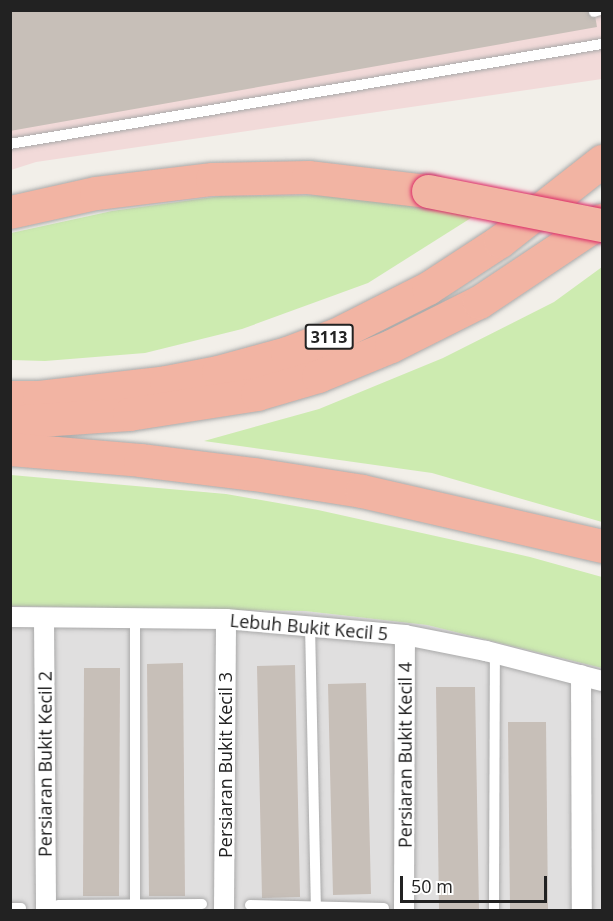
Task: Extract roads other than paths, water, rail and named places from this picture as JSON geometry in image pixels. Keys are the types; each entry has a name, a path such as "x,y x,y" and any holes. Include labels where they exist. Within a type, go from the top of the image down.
{"highway":[{"name":"3113","path":"10,397 62,395 218,372 287,353 337,334 428,288 482,253 603,162"},
{"path":"10,212 96,194 212,179 308,177 428,191 603,223"},
{"name":"3113","path":"10,422 129,414 257,394 318,375 391,346 478,302 603,223"},
{"path":"10,449 140,460 276,477 362,491 603,546"}],"street":[{"name":"Lebuh Bukit Kecil 5","path":"10,617 226,620 310,625 405,635 495,653 603,681"},
{"name":"Persiaran Bukit Kecil 2","path":"44,618 52,908"},
{"name":"Persiaran Bukit Kecil 3","path":"224,910 226,620"},
{"name":"Persiaran Bukit Kecil 4","path":"404,910 405,635"},
{"path":"581,675 582,910"}],"lane":[{"path":"10,144 603,44"},
{"path":"135,619 135,907"},
{"path":"310,625 316,909"},
{"path":"494,910 495,653"},
{"path":"52,908 202,904"},
{"path":"250,905 316,909 384,908"}]}
